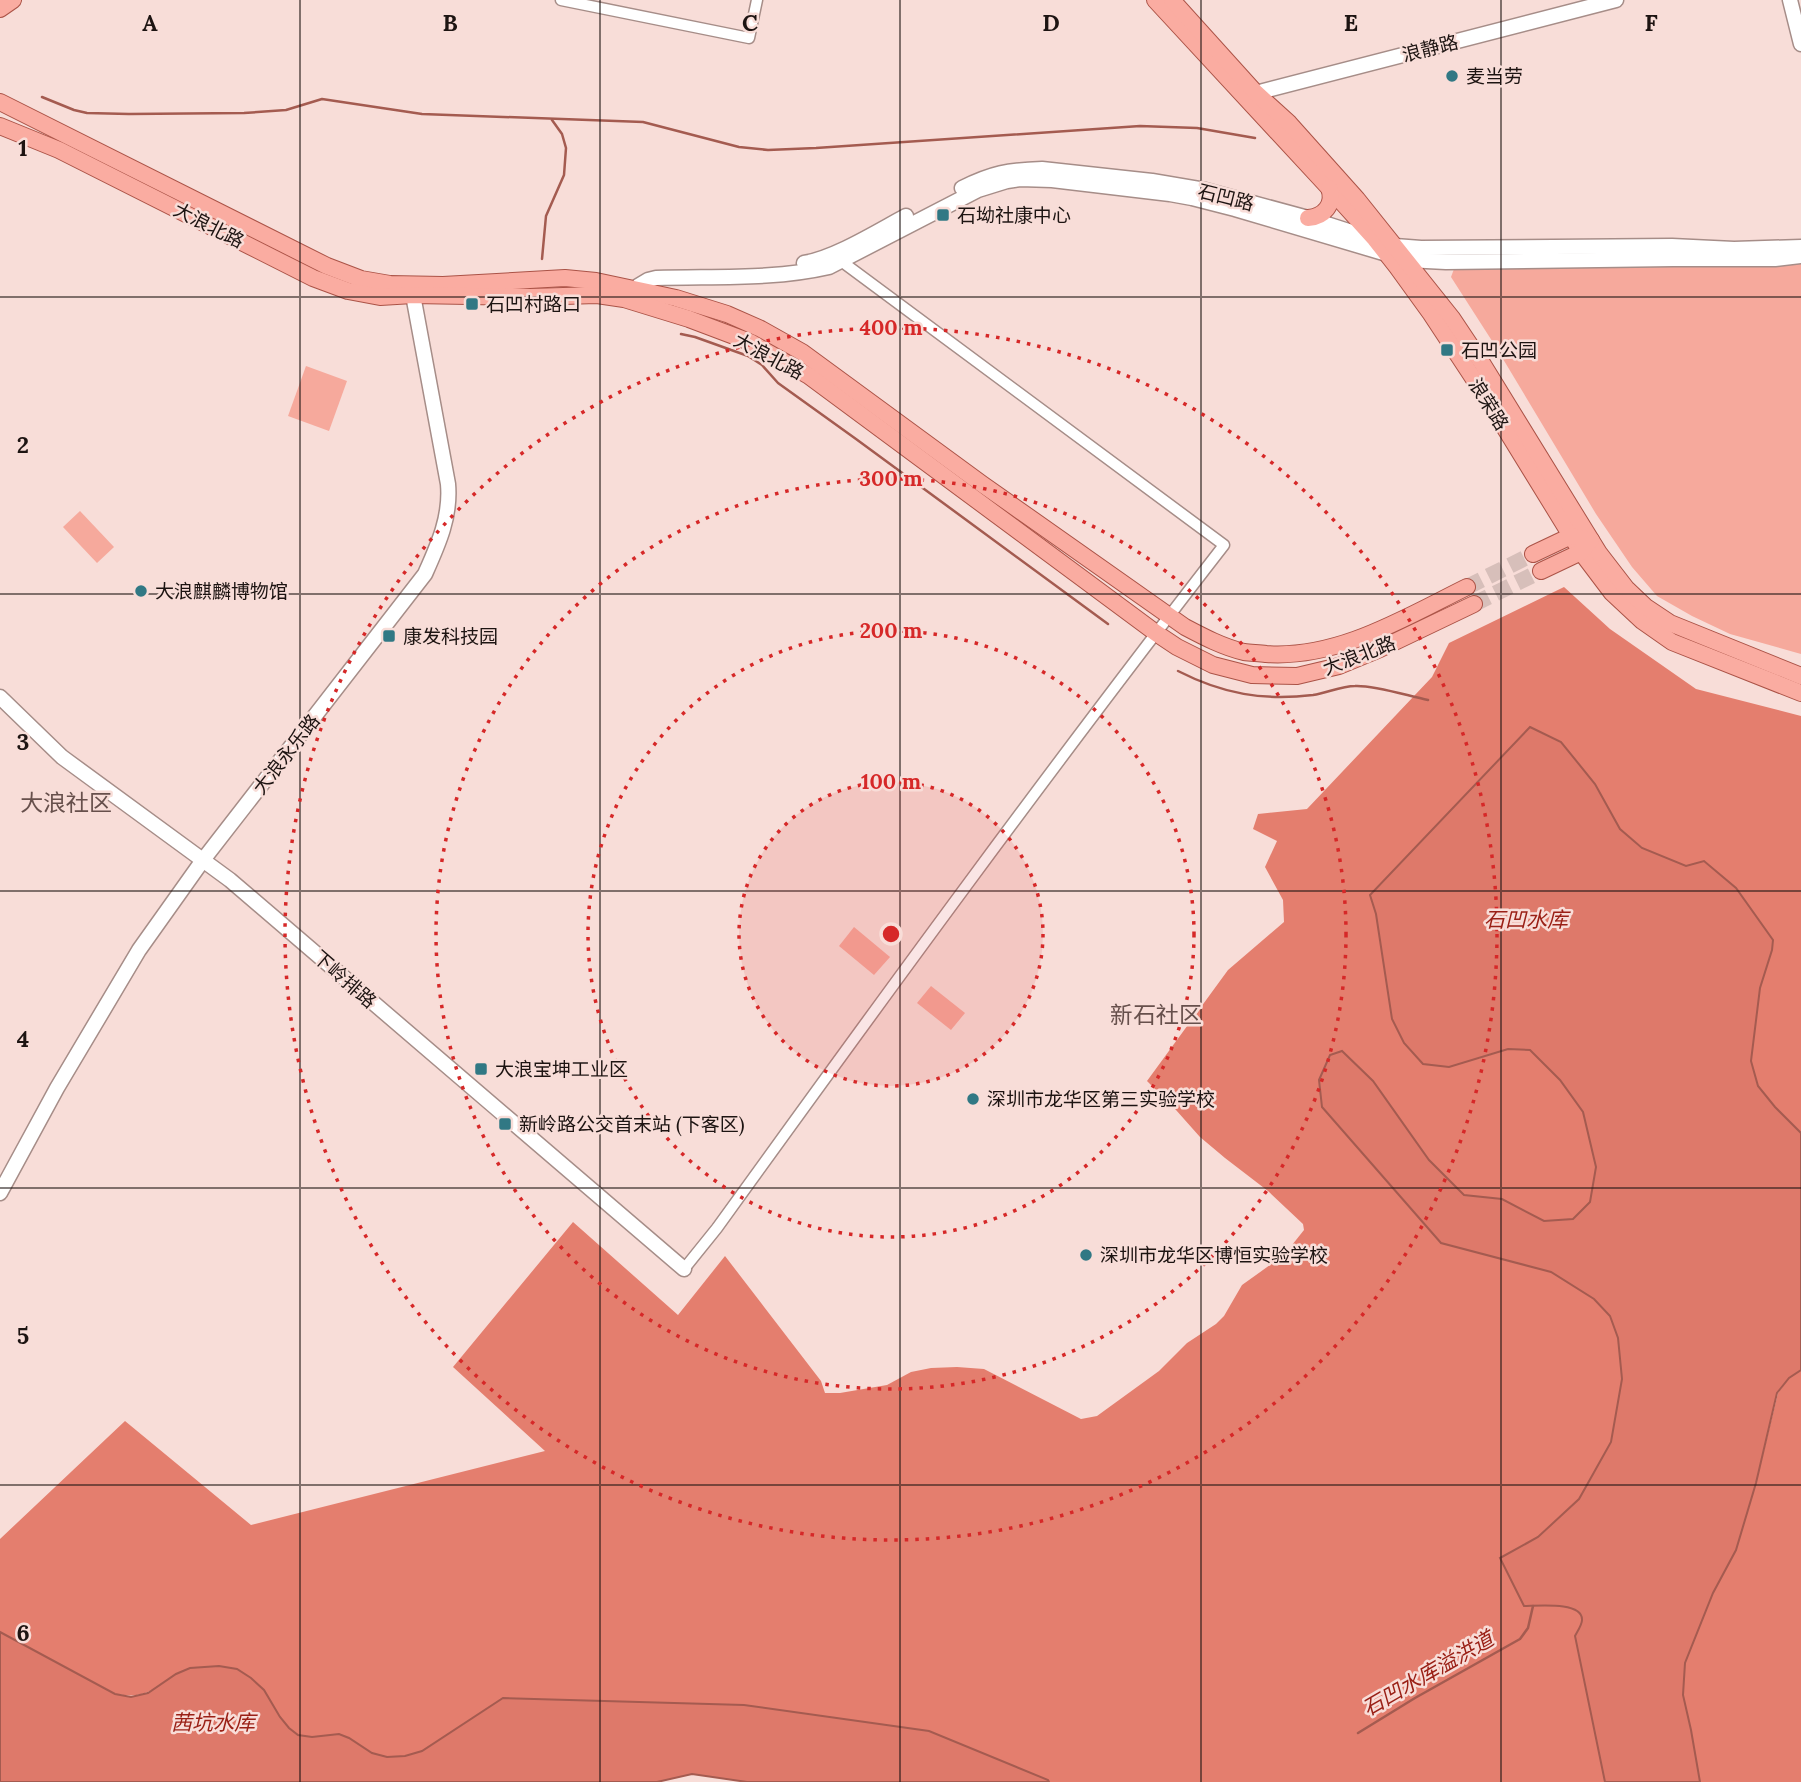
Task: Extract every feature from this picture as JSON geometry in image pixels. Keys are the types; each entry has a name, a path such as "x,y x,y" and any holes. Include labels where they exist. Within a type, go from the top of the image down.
{"main road":[{"path":"0,9 13,0"},
{"name":"浪荣路","path":"1155,0 1250,95 1289,123 1321,158 1391,250 1571,536"},
{"name":"浪荣路","path":"1172,0 1250,95 1270,125 1375,239 1407,260 1466,338 1586,546 1602,580 1624,606 1662,636 1695,653 1801,693"},
{"name":"大浪北路","path":"0,102 336,270 369,281 414,290 530,297 597,295 624,299 750,342 809,376 1156,633 1213,665 1252,675 1297,676 1346,663 1474,604"},
{"name":"大浪北路","path":"0,126 59,150 300,272 348,291 380,297 443,285 565,278 639,289 727,314 802,352 1168,616 1212,641 1246,652 1282,655 1328,649 1372,633 1467,587"},
{"path":"1308,218 1319,216 1328,208 1331,198 1329,188"},
{"path":"1533,554 1571,536 1586,546 1541,571"},
{"name":"浪荣路","path":"1586,546 1599,553 1626,588 1646,607 1670,623 1801,676"}],"street":[{"path":"561,0 749,38 757,0"},
{"name":"浪静路","path":"1250,95 1616,0"},
{"path":"1790,0 1801,44"},
{"name":"石凹路","path":"639,289 638,286 648,280 667,277 797,272 829,267 837,258 989,175 1024,169 1073,172 1177,185 1308,218 1375,239"},
{"name":"石凹路","path":"837,258 978,190 1020,179 1052,180 1192,198 1391,250 1801,247"},
{"path":"1407,260 1446,262 1775,259 1801,256"},
{"path":"684,1269 717,1228 928,937 1224,545 837,258"},
{"name":"大浪永乐路","path":"0,1193 57,1088 139,950 203,860 425,575 443,533 450,498 414,290"},
{"name":"下岭排路","path":"0,697 62,757 230,880 684,1269"}],"shaded area":[{"path":"1801,261 1801,654 1730,634 1657,596 1632,567 1596,514 1451,277 1457,268 1635,267"},
{"path":"306,366 347,381 329,431 288,416"},
{"path":"80,511 114,547 97,563 63,527"},
{"path":"1564,587 1610,629 1696,689 1801,716 1801,1133 1758,1086 1751,1061 1760,988 1772,950 1704,861 1686,866 1643,848 1620,829 1595,784 1561,743 1530,728 1370,895 1376,914 1392,1019 1477,1059 1508,1049 1530,1050 1560,1080 1583,1112 1596,1167 1590,1202 1573,1219 1544,1221 1502,1199 1464,1196 1429,1160 1373,1081 1418,1215 1441,1243 1551,1272 1594,1299 1610,1315 1618,1338 1622,1379 1611,1442 1579,1499 1538,1537 1500,1558 1524,1606 1567,1607 1580,1614 1582,1622 1575,1636 1605,1782 1049,1782 929,1731 744,1705 503,1698 422,1751 387,1757 372,1753 339,1734 312,1737 298,1735 280,1717 272,1703 176,1674 148,1692 134,1695 116,1694 0,1632 0,1539 125,1421 251,1525 545,1451 453,1367 573,1222 678,1315 725,1256 821,1381 825,1393 887,1385 911,1372 931,1368 984,1369 1081,1419 1097,1416 1159,1371 1187,1343 1216,1324 1224,1316 1242,1285 1284,1255 1304,1230 1303,1224 1268,1191 1200,1137 1147,1081 1228,970 1284,922 1283,900 1265,867 1277,841 1253,829 1258,814 1307,809 1432,677 1449,643"},
{"path":"854,927 890,957 874,975 839,946"},
{"path":"931,986 965,1013 951,1030 917,1003"},
{"path":"1801,1370 1801,1782 1700,1782 1683,1695 1685,1663 1713,1593 1736,1550 1778,1393 1789,1378"}],"water":[{"name":"石凹水库","path":"1530,727 1561,742 1595,784 1620,829 1642,848 1686,866 1704,861 1736,888 1773,940 1760,988 1751,1061 1758,1086 1801,1133 1801,1370 1789,1378 1777,1393 1756,1483 1736,1550 1713,1593 1685,1663 1683,1695 1700,1782 1605,1782 1575,1636 1582,1622 1580,1614 1567,1607 1524,1606 1500,1558 1538,1537 1579,1499 1611,1442 1622,1379 1618,1338 1610,1316 1594,1299 1551,1272 1441,1243 1322,1107 1319,1080 1330,1055 1342,1051 1373,1081 1429,1160 1464,1195 1502,1199 1544,1221 1573,1219 1590,1202 1596,1167 1583,1112 1560,1080 1530,1050 1508,1049 1449,1067 1423,1064 1404,1043 1392,1019 1376,914 1370,895"},
{"name":"茜坑水库","path":"0,1632 115,1694 131,1697 148,1693 190,1668 219,1666 237,1669 264,1690 280,1717 298,1735 312,1737 339,1734 372,1753 387,1757 422,1751 503,1698 744,1705 929,1731 1049,1782 747,1782 692,1774 657,1782 0,1782"}],"waterway":[{"path":"42,97 87,113 244,113 286,110 322,99 422,114 643,122 739,147 768,150 1140,126 1197,128 1255,138"},
{"path":"542,259 546,216 564,175 566,148 562,134 552,120"},
{"path":"681,334 748,356 762,365 778,383 1108,624"},
{"path":"1178,671 1227,690 1260,696 1295,697 1363,686 1428,700"},
{"name":"石凹水库溢洪道","path":"1358,1733 1520,1639 1528,1628 1533,1606"}],"tunnel":[{"path":"1467,587 1533,554"},
{"path":"1474,604 1541,571"}],"place":[{"name":"麦当劳","path":"1452,76"},
{"name":"石坳社康中心","path":"943,215"},
{"name":"石凹村路口","path":"472,304"},
{"name":"石凹公园","path":"1447,350"},
{"name":"大浪麒麟博物馆","path":"141,591"},
{"name":"康发科技园","path":"389,636"},
{"name":"大浪宝坤工业区","path":"481,1069"},
{"name":"深圳市龙华区第三实验学校","path":"973,1099"},
{"name":"新岭路公交首末站 (下客区)","path":"505,1124"},
{"name":"深圳市龙华区博恒实验学校","path":"1086,1255"}],"district":[{"name":"大浪社区","path":"66,803"},
{"name":"新石社区","path":"1156,1015"}]}
